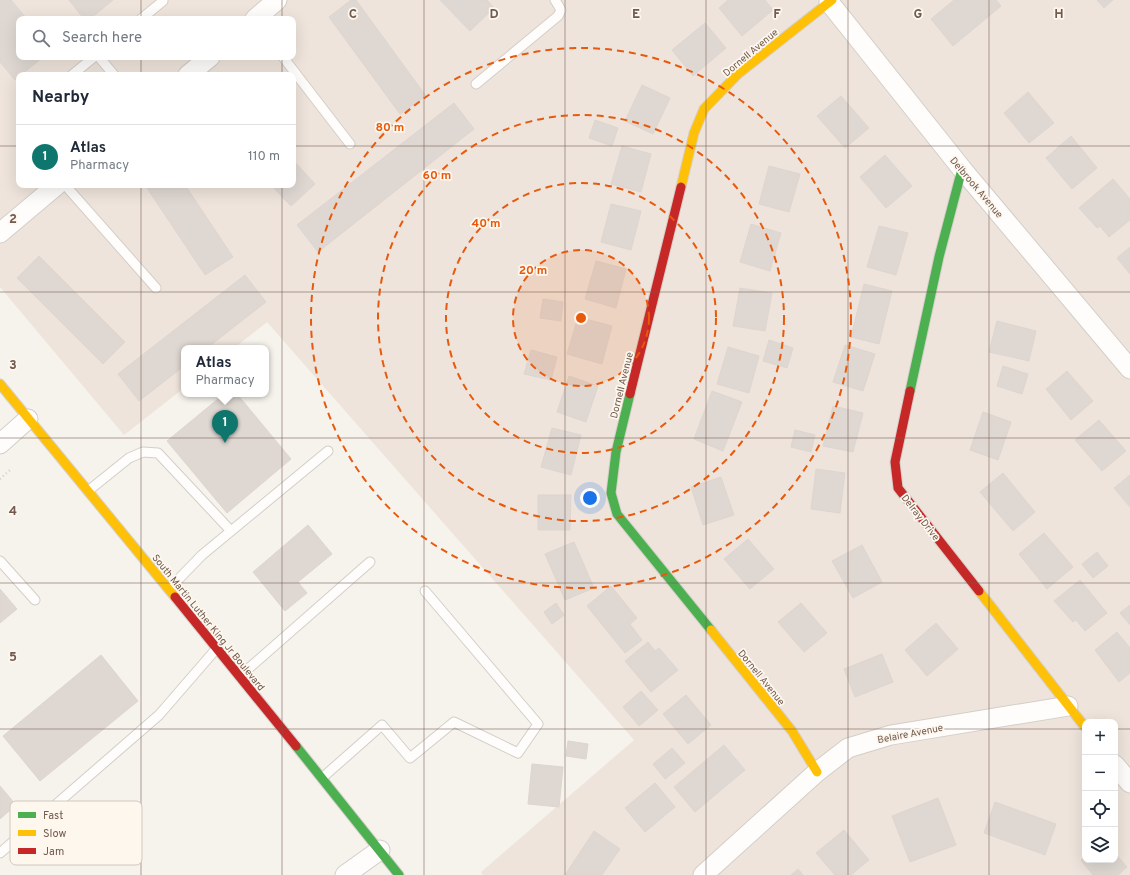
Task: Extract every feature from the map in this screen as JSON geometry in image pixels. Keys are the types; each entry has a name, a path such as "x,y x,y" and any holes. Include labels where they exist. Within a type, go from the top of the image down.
{"street":[{"path":"258,16 277,0"},
{"name":"Delbrook Avenue","path":"831,1 962,170 1130,369"},
{"name":"Dornell Avenue","path":"817,772 792,731 617,514 611,493 616,452 694,132 704,109 738,74 831,1"},
{"path":"192,72 206,60"},
{"name":"Delray Drive","path":"962,170 939,257 895,462 898,488 1082,724"},
{"path":"0,233 53,188"},
{"name":"South Martin Luther King Jr Boulevard","path":"0,384 240,676 399,875"},
{"path":"0,444 28,419"},
{"name":"Belaire Avenue","path":"703,875 817,772 848,748 891,735 1068,706"},
{"path":"1118,769 1130,783"},
{"path":"345,875 380,850"}],"lane":[{"path":"476,84 558,16 561,10 555,0"},
{"path":"145,16 163,1"},
{"path":"76,72 90,60"},
{"path":"102,60 112,72"},
{"path":"285,60 295,72"},
{"path":"296,74 350,144"},
{"path":"68,188 156,288"},
{"path":"169,589 202,555 328,451"},
{"path":"88,492 129,458 143,452 158,453 231,531"},
{"path":"0,561 35,600"},
{"path":"240,676 370,562"},
{"path":"322,778 382,725 410,758 454,722 518,753 538,724 426,591"},
{"path":"60,801 159,715 217,648"},
{"path":"0,853 10,844"}],"path":[{"path":"0,479 10,470"}],"shaded area":[{"path":"0,0 1130,0 1130,875 483,875 481,872 634,740 267,322 238,345 181,345 181,390 124,435 0,287"}],"building":[{"path":"0,0 11,0 24,16 16,16 16,60 39,60 25,72 16,72 15,80 0,62"},
{"path":"69,0 113,0 94,16 82,16"},
{"path":"351,0 356,0 426,96 400,114 329,17"},
{"path":"440,0 487,0 494,8 470,31"},
{"path":"728,0 765,0 773,10 742,36 719,8"},
{"path":"954,0 996,0 1001,6 953,46 931,19"},
{"path":"1097,0 1113,0 1104,8"},
{"path":"705,23 726,48 693,76 672,50"},
{"path":"642,85 670,98 653,134 625,121"},
{"path":"1028,92 1054,123 1029,143 1004,113"},
{"path":"841,96 869,128 845,148 817,116"},
{"path":"454,103 474,129 318,252 297,225"},
{"path":"595,120 618,128 612,146 589,138"},
{"path":"1071,136 1097,168 1072,189 1046,158"},
{"path":"622,146 651,154 641,192 611,184"},
{"path":"885,155 912,186 886,208 860,177"},
{"path":"296,163 315,184 291,206 274,188 296,188"},
{"path":"769,166 800,174 789,212 759,204"},
{"path":"1113,179 1130,199 1130,220 1109,237 1100,226 1097,228 1079,208"},
{"path":"147,188 187,188 233,257 205,275"},
{"path":"611,204 641,211 631,250 601,242"},
{"path":"751,224 781,233 770,271 740,262"},
{"path":"879,226 908,233 896,275 867,267"},
{"path":"1130,247 1130,274 1117,258"},
{"path":"39,256 125,342 103,364 17,278"},
{"path":"596,261 626,269 616,308 585,299"},
{"path":"245,275 266,302 211,345 181,345 181,368 139,401 118,374"},
{"path":"864,284 892,291 879,344 851,337"},
{"path":"740,288 772,293 765,331 733,326"},
{"path":"543,299 563,302 561,321 540,318"},
{"path":"578,317 612,326 602,364 567,354"},
{"path":"997,321 1036,331 1029,361 989,352"},
{"path":"769,340 793,348 787,368 763,361"},
{"path":"845,345 875,354 863,391 833,382"},
{"path":"728,347 759,356 749,393 717,384"},
{"path":"531,350 557,357 551,380 524,374"},
{"path":"1003,366 1028,374 1022,394 997,386"},
{"path":"1067,371 1093,401 1071,420 1046,389"},
{"path":"569,376 598,386 586,422 557,412"},
{"path":"712,391 742,402 723,451 694,439"},
{"path":"220,397 239,397 291,459 227,513 167,441"},
{"path":"833,406 863,413 853,452 823,446"},
{"path":"983,412 1011,422 998,460 970,450"},
{"path":"1099,420 1126,451 1102,471 1075,440"},
{"path":"552,428 581,435 571,475 541,467"},
{"path":"795,430 815,435 811,452 791,447"},
{"path":"816,469 845,473 840,513 811,509"},
{"path":"1003,473 1035,512 1013,531 980,492"},
{"path":"1130,475 1130,507 1114,488"},
{"path":"721,477 734,515 703,525 691,487"},
{"path":"538,495 571,495 570,530 538,530"},
{"path":"308,525 332,554 298,582 307,593 285,611 253,572"},
{"path":"1044,533 1073,567 1047,589 1019,554"},
{"path":"748,539 774,569 750,589 724,559"},
{"path":"574,542 594,588 565,600 545,554"},
{"path":"862,545 882,582 853,598 832,561"},
{"path":"1097,552 1108,566 1093,578 1082,564"},
{"path":"1080,580 1107,613 1085,631 1076,620 1073,622 1054,601"},
{"path":"611,586 637,618 630,624 642,640 625,653 587,606"},
{"path":"0,589 17,609 0,623"},
{"path":"556,603 564,615 552,624 544,612"},
{"path":"801,603 827,633 804,652 778,622"},
{"path":"1130,605 1130,625 1120,613"},
{"path":"936,623 958,649 927,676 905,650"},
{"path":"1117,632 1130,648 1130,673 1119,682 1095,650"},
{"path":"648,642 655,651 659,648 678,670 651,692 625,661"},
{"path":"882,654 893,682 855,697 844,669"},
{"path":"101,655 138,701 40,781 3,736"},
{"path":"641,691 658,710 639,726 623,707"},
{"path":"686,695 711,725 688,744 663,714"},
{"path":"568,741 588,744 586,759 566,756"},
{"path":"724,745 745,770 695,812 674,787"},
{"path":"672,748 685,763 665,779 653,764"},
{"path":"532,764 563,767 559,807 528,804"},
{"path":"655,783 675,807 645,832 625,808"},
{"path":"0,786 13,801 10,801 10,810 0,819"},
{"path":"938,798 956,845 910,862 892,816"},
{"path":"995,802 1056,824 1045,855 984,833"},
{"path":"844,830 869,860 851,875 835,875 816,853"},
{"path":"594,831 620,849 602,875 565,875"},
{"path":"1118,856 1127,867 1118,875 1093,875 1083,863 1118,863"},
{"path":"798,869 803,875 791,875"}],"traffic: fast":[{"path":"910,391 939,257 962,169"},
{"path":"630,394 616,452 611,493 617,514 711,630"},
{"path":"296,746 399,875"}],"traffic: slow":[{"path":"681,187 694,133 704,109 738,74 832,0"},
{"path":"0,384 175,597"},
{"path":"979,591 1082,723"},
{"path":"711,630 792,731 817,772"}],"traffic: jam":[{"path":"630,394 681,187"},
{"path":"910,391 895,462 898,488 979,591"},
{"path":"175,597 296,746"}],"place":[{"name":"Atlas","path":"225,443"}]}
